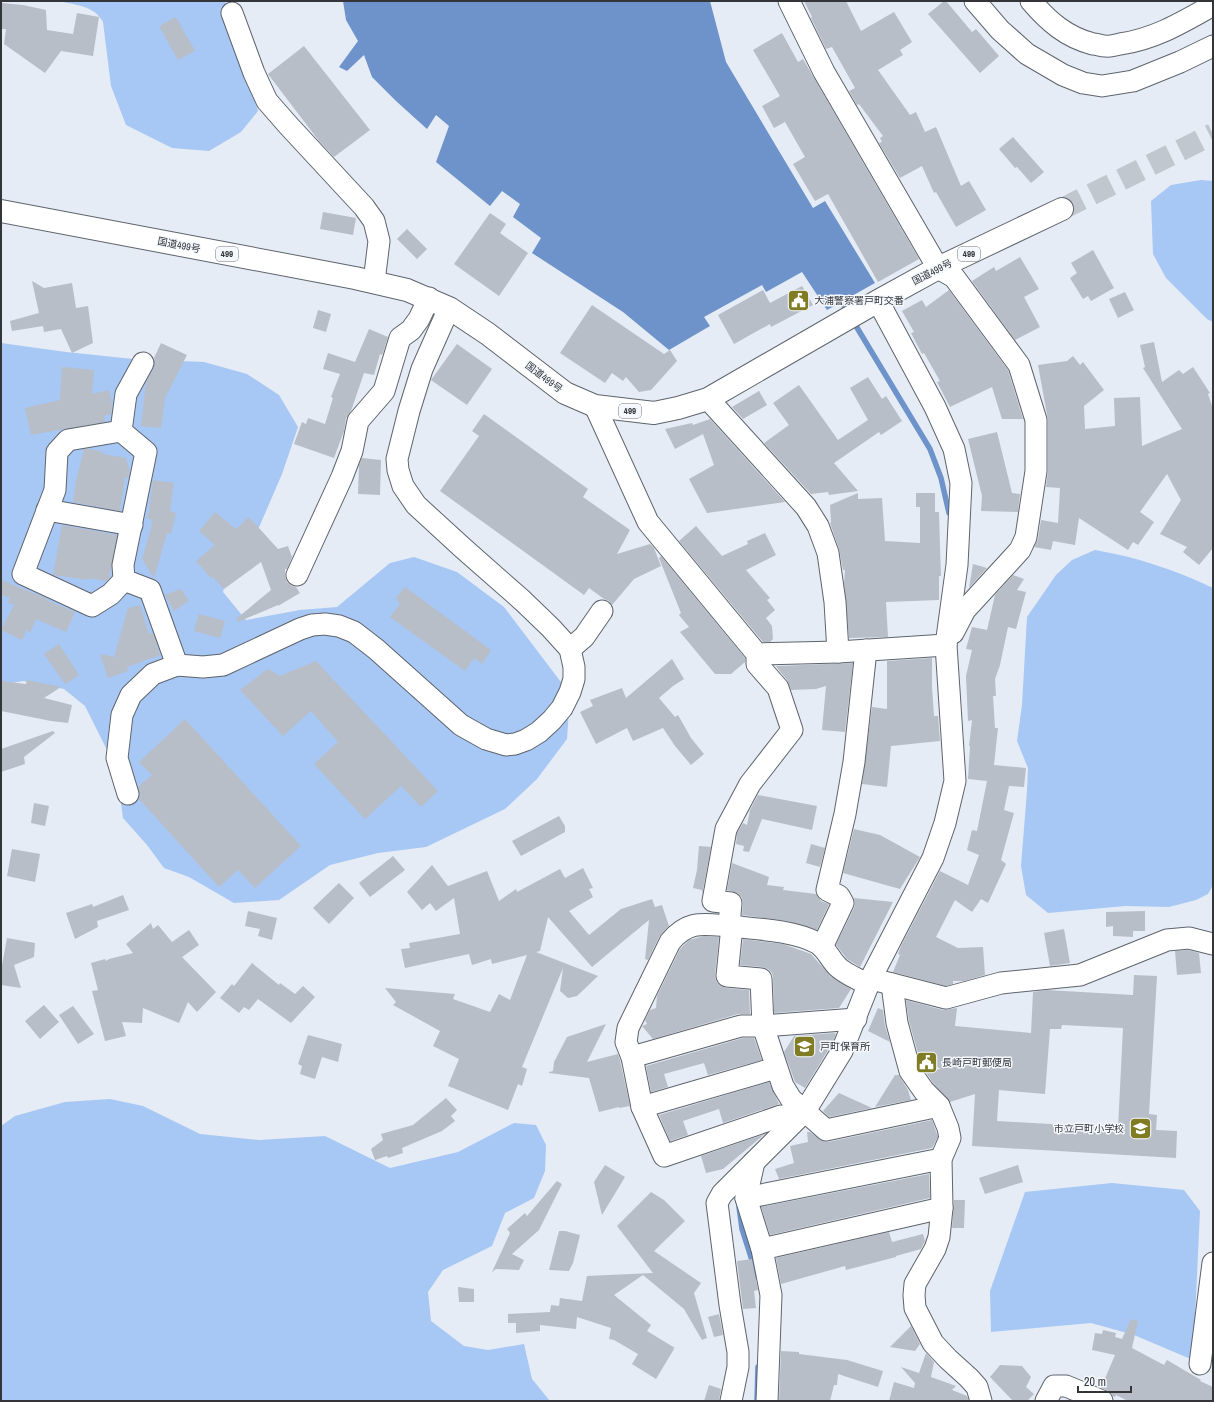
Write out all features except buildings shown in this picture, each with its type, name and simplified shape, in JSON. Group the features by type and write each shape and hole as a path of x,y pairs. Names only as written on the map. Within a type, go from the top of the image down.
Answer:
{"highway":[{"name":"国道499号","path":"1,211 374,282 407,290 450,308 488,334 565,393 595,406 654,413 708,399 938,268 1062,209"}],"street":[{"path":"789,1 824,72 938,268 954,277 1019,365 1036,420 1036,471 1026,536 1020,550 965,610 946,646"},
{"path":"975,1 1000,30 1027,54 1063,75 1083,83 1102,86 1134,82 1213,46"},
{"path":"1031,1 1041,13 1059,29 1079,40 1105,46 1150,38 1169,30 1213,5"},
{"path":"232,13 254,73 267,101 288,126 364,207 374,221 378,241 374,282"},
{"path":"297,575 342,478 352,450 358,422 384,391 400,338 411,330 419,319 429,298"},
{"path":"731,1401 738,1367 738,1352 730,1305 717,1203 722,1194 802,1114 842,1051 870,982 934,858 945,823 955,780 946,646 957,565 961,483 954,448 935,407 878,301"},
{"path":"128,794 117,758 122,715 131,695 153,674 177,665 223,665 300,629 312,625 325,624 339,626 354,632 376,649 461,725 486,739 506,744 515,744 526,740 539,732 562,708 570,692 574,679 574,667 570,649 551,628 416,504 403,486 398,470 397,459 409,411 422,370 450,308"},
{"path":"121,431 126,394 143,363"},
{"path":"708,399 806,507 818,526 828,557 836,602 838,652"},
{"path":"595,406 648,522 757,654 758,664 778,688 792,730 750,784 726,830 713,901 731,903 727,976 761,979 763,1026 783,1086 802,1114 826,1130 939,1106"},
{"path":"121,431 146,452 123,565 124,580 111,594 92,606 23,574 55,490 57,452 68,440 121,431"},
{"path":"47,510 132,525"},
{"path":"124,580 150,590 177,665"},
{"path":"570,649 584,637 602,611"},
{"path":"757,654 838,652 946,646"},
{"path":"822,947 843,903 839,896 827,890 845,814 854,762 866,650"},
{"path":"802,1114 781,1116 664,1156 642,1107 632,1057 626,1042 628,1028 670,942 677,934 686,928 696,924 730,926 782,933 803,938 822,947 838,968 870,982 892,984 946,998 1001,983 1080,975 1167,940 1189,938 1213,944"},
{"path":"892,984 897,1023 910,1071 924,1091 939,1106 948,1128 950,1138 941,1159 942,1208 939,1237 935,1249 915,1284 915,1308 933,1343 977,1387 981,1401"},
{"path":"632,1057 741,1026 763,1026 856,1019"},
{"path":"642,1107 776,1068"},
{"path":"746,1198 941,1159"},
{"path":"754,1162 746,1198 762,1249 771,1295 767,1401"},
{"path":"762,1249 942,1208"},
{"path":"1200,1364 1213,1263"},
{"path":"1046,1401 1054,1386 1066,1386 1102,1401"}],"shaded area":[{"path":"58,1 225,1 258,111 241,132 209,151 172,148 126,125 111,86 103,22 95,12 89,9"},
{"path":"343,1 710,1 726,62 813,208 825,201 875,283 827,310 802,272 766,292 762,285 704,317 710,326 669,350 623,312 532,253 541,238 513,217 520,204 502,191 490,206 436,162 449,126 436,115 427,129 372,77 364,55 347,71 339,67 358,41 346,20"},
{"path":"1201,180 1213,181 1213,322 1207,319 1166,278 1153,254 1151,201 1171,185"},
{"path":"1,343 133,359 204,362 247,374 279,395 298,427 282,474 254,539 228,574 223,592 246,620 300,610 337,607 390,563 414,557 457,572 504,607 570,694 567,739 537,779 505,809 426,847 378,853 330,865 279,900 234,903 189,877 164,868 147,845 123,818 116,768 85,706 64,689 23,681 1,685"},
{"path":"1095,550 1126,556 1156,565 1185,575 1213,588 1213,885 1208,894 1196,900 1169,907 1125,906 1048,913 1026,895 1021,866 1028,768 1017,741 1022,705 1027,617 1056,575 1072,560"},
{"path":"110,1099 143,1106 200,1134 259,1140 325,1136 390,1168 458,1152 514,1123 536,1125 546,1145 545,1171 534,1198 505,1213 492,1246 443,1270 428,1292 431,1321 464,1346 488,1350 524,1344 532,1379 550,1401 1,1401 1,1126 15,1116 65,1102"},
{"path":"1112,1183 1184,1190 1200,1211 1193,1360 1134,1335 1091,1323 991,1332 990,1291 1025,1192"}],"waterway":[{"path":"838,296 849,314"},
{"path":"853,321 930,449 941,478 949,513"},
{"path":"739,1207 742,1229 757,1276"},
{"path":"757,1401 758,1367"}],"tunnel":[{"path":"1062,209 1213,134"}],"place":[{"name":"大浦警察署戸町交番","path":"799,300"},
{"name":"戸町保育所","path":"805,1046"},
{"name":"長崎戸町郵便局","path":"926,1062"},
{"name":"市立戸町小学校","path":"1140,1128"}]}
